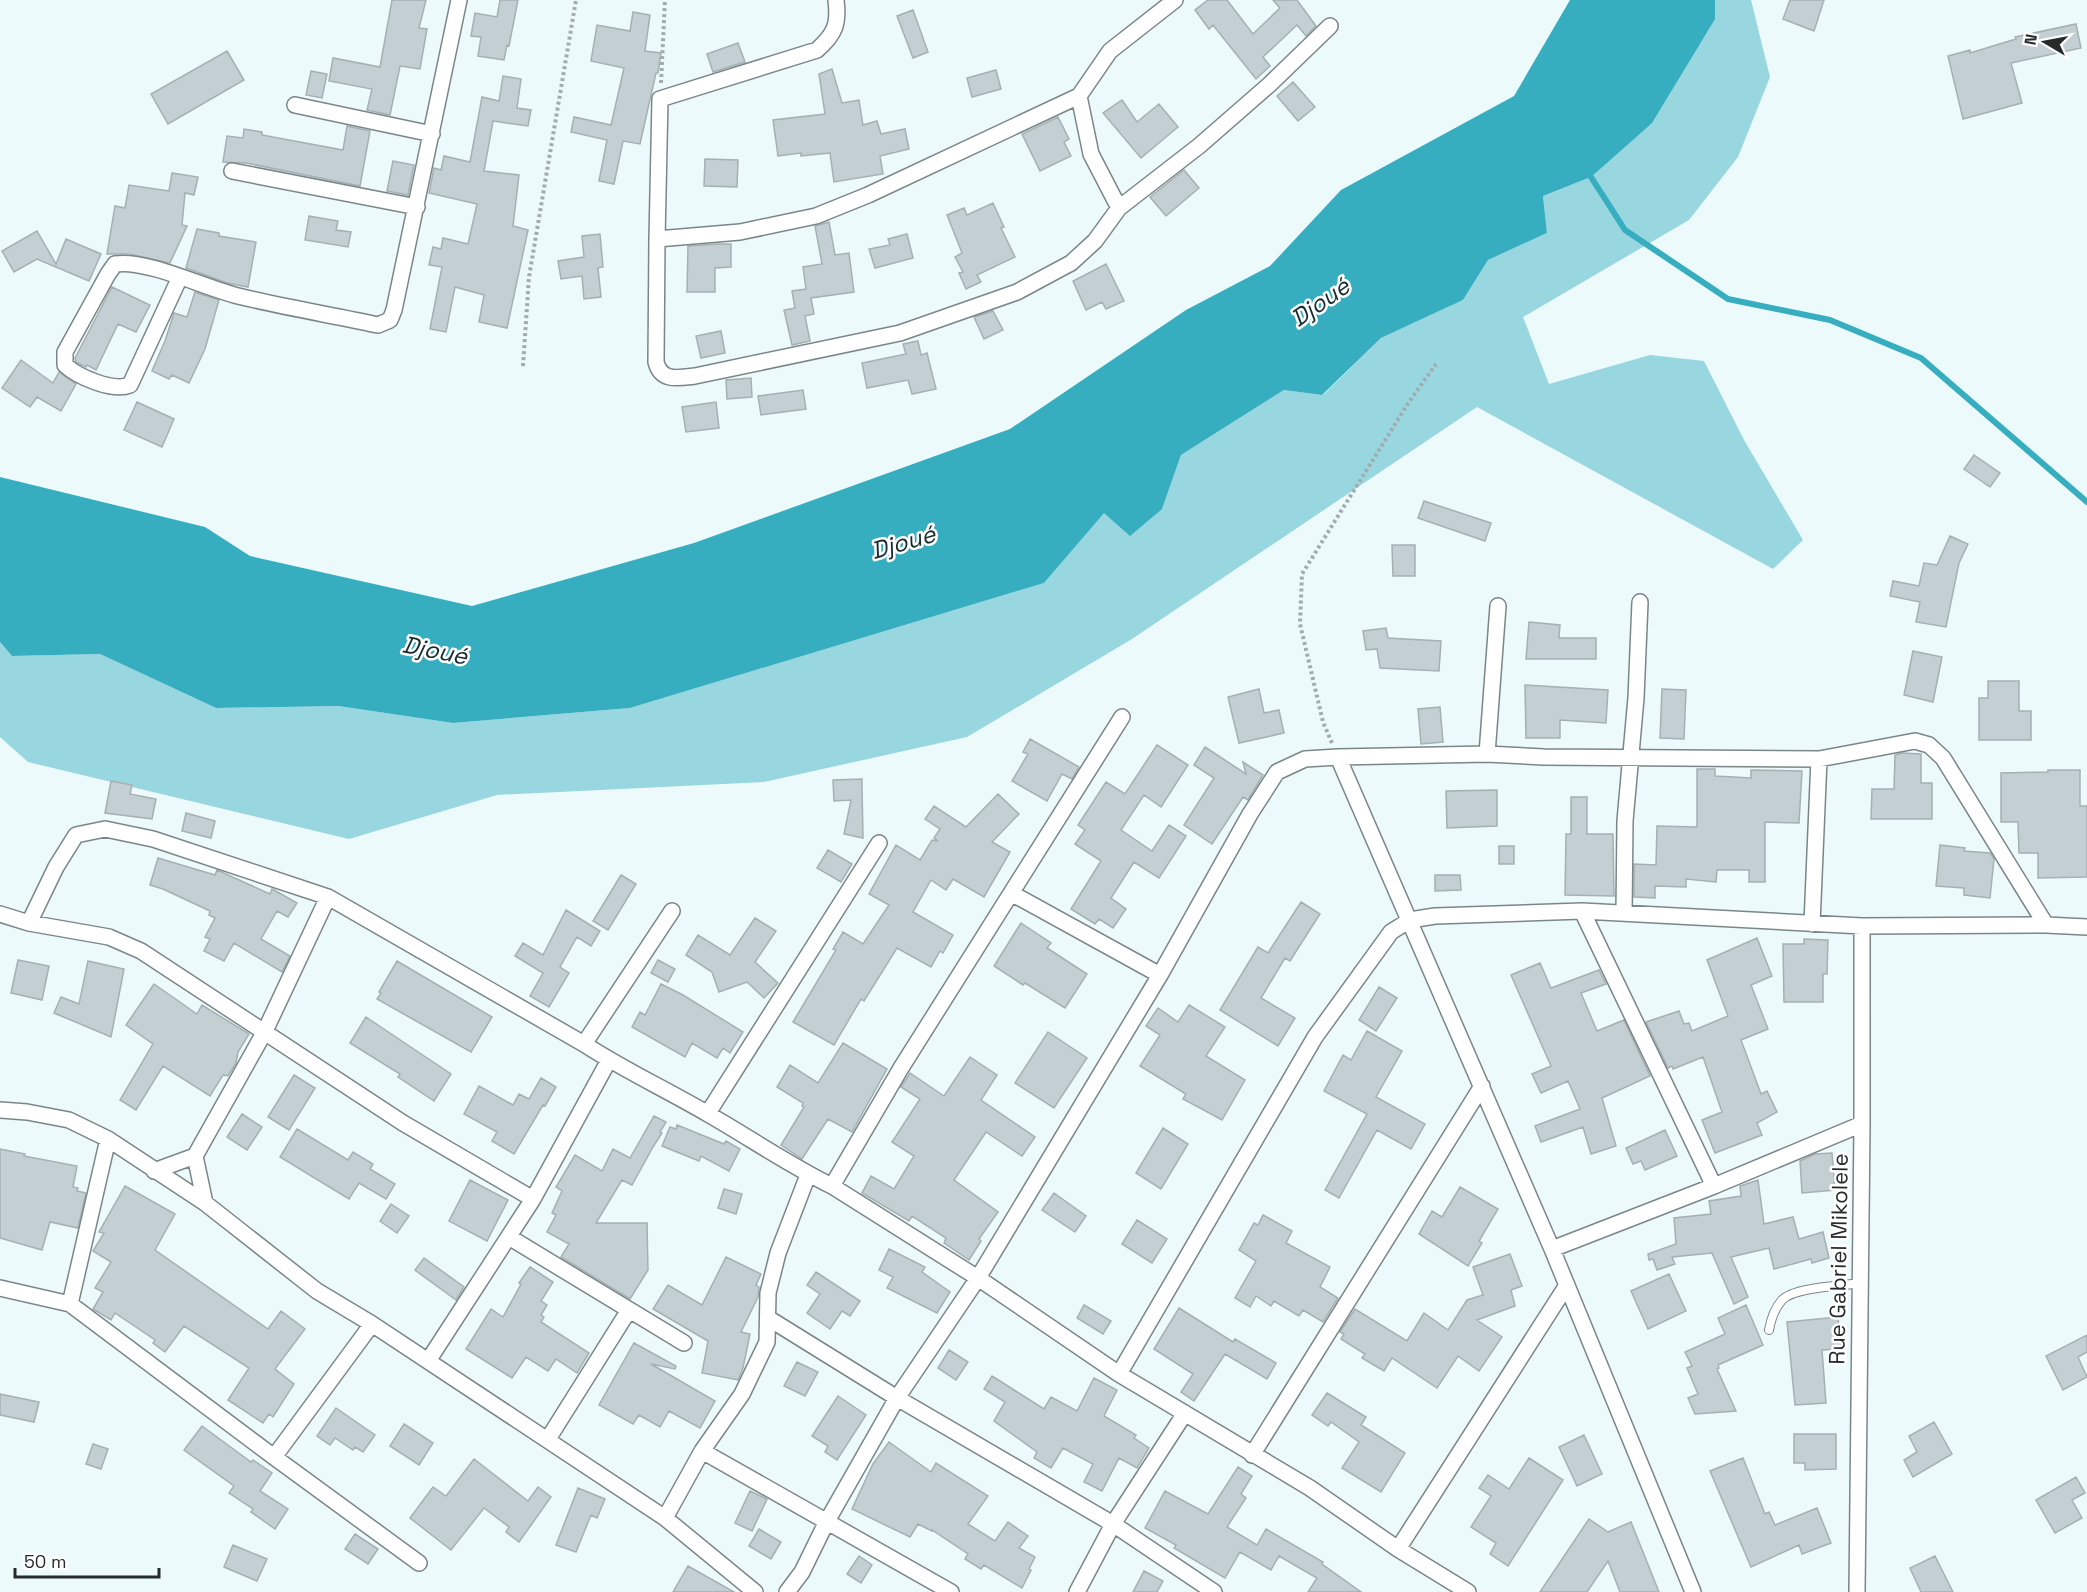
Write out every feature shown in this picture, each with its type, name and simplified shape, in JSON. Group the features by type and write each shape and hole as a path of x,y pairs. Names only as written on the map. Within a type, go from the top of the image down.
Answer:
{"street":[{"path":"180,277 130,385 123,388 108,386 73,373 65,365 65,352 115,264 124,262 180,277 237,296 378,325 390,320 417,207 459,0"},
{"path":"836,0 838,17 831,37 816,50 660,99 656,362 662,375 675,378 900,333 1017,292 1071,263 1095,241 1119,208 1199,146 1269,85 1330,26"},
{"path":"657,239 740,232 816,216 868,195 1079,96 1110,51 1175,0"},
{"path":"1079,96 1090,154 1119,208"},
{"path":"295,105 432,134"},
{"path":"232,171 417,207"},
{"path":"1624,913 1625,821 1640,602"},
{"path":"1487,754 1497,606"},
{"path":"832,1186 901,1068 1122,717"},
{"path":"787,1592 802,1572 826,1522 897,1398 978,1278 1160,975 1250,814 1277,772 1305,759 1338,757 1487,754 1544,757 1819,759 1915,741 1929,745 1943,758 2046,925"},
{"path":"1338,757 1552,1249 1693,1592"},
{"path":"1812,924 1819,759"},
{"path":"29,923 56,867 76,835 105,829 153,839 328,897 609,1060 708,1113 808,1175 832,1186 978,1278 1119,1374 1310,1488 1398,1550 1468,1592"},
{"path":"708,1113 879,843"},
{"path":"1011,893 1160,975"},
{"path":"154,1171 195,1156 265,1031 328,897"},
{"path":"584,1044 672,910"},
{"path":"1582,911 1714,1186"},
{"path":"1119,1374 1315,1037 1391,932 1410,920 1435,916 1582,911 1862,926 2046,925 2087,927"},
{"path":"0,914 29,923 109,937 141,951 403,1124 532,1199"},
{"name":"Rue Gabriel Mikolele","path":"1857,1592 1862,926"},
{"path":"428,1360 532,1199 609,1060"},
{"path":"1252,1455 1482,1086"},
{"path":"0,1110 27,1112 69,1120 108,1139 205,1203 317,1291 428,1360 665,1518 755,1592"},
{"path":"1552,1249 1714,1186 1862,1124"},
{"path":"70,1304 108,1139"},
{"path":"195,1156 205,1203"},
{"path":"665,1518 702,1451 742,1394 759,1362 767,1342 768,1293 778,1253 808,1175"},
{"path":"509,1237 684,1343"},
{"path":"1398,1550 1567,1285"},
{"path":"0,1288 70,1304 419,1563"},
{"path":"548,1439 629,1310"},
{"path":"768,1318 897,1398 1113,1524 1214,1592"},
{"path":"274,1457 372,1324"},
{"path":"1077,1592 1113,1524 1185,1413"},
{"path":"702,1451 951,1592"}],"lane":[{"path":"1769,1330 1773,1313 1784,1298 1802,1291 1861,1283"}],"path":[{"path":"523,366 529,277 576,0"},
{"path":"660,99 665,0"},
{"path":"1338,757 1323,722 1299,624 1302,574 1395,424 1436,364"}],"shaded area":[{"path":"1715,0 1751,0 1770,77 1738,157 1689,220 1523,317 1549,384 1650,355 1704,361 1744,440 1803,540 1773,569 1477,407 1132,639 967,737 764,782 497,795 349,839 28,762 0,737 0,642 12,656 100,654 216,708 338,706 453,723 630,708 1044,583 1104,512 1162,509 1181,455 1284,390 1323,395 1381,338 1463,300 1488,260 1547,233 1543,196 1591,177 1715,19"}],"water":[{"name":"Djoué","path":"1570,0 1715,0 1715,19 1652,123 1591,177 1543,196 1547,233 1488,260 1463,300 1381,338 1322,395 1284,390 1181,455 1162,509 1130,536 1104,513 1044,583 630,708 453,723 338,706 216,708 100,654 12,656 0,642 0,477 205,527 250,556 472,606 694,543 1010,429 1186,310 1270,266 1341,190 1514,96"}],"building":[{"path":"392,0 426,0 419,28 427,29 420,69 400,66 390,115 367,110 372,89 329,81 333,58 380,67"},
{"path":"500,0 518,0 504,60 478,56 481,37 471,36 475,13 497,17"},
{"path":"1208,0 1227,0 1253,34 1280,8 1273,0 1297,0 1316,26 1306,36 1297,25 1263,57 1270,66 1256,79 1213,25 1209,29 1195,10"},
{"path":"1790,0 1824,0 1814,31 1783,19"},
{"path":"913,10 928,52 913,58 897,16"},
{"path":"633,12 650,15 645,51 661,53 640,144 623,141 614,184 599,181 607,140 571,132 574,117 611,125 624,68 591,61 597,25 630,31"},
{"path":"2076,24 2081,48 2011,63 2022,103 1963,119 1948,56 1970,50 1970,53 2016,39 2015,37"},
{"path":"738,43 745,62 713,72 707,54"},
{"path":"227,51 244,80 168,124 151,94"},
{"path":"832,69 842,103 859,100 863,125 877,121 881,134 905,129 909,149 880,156 883,174 834,182 830,153 778,156 773,120 825,114 819,74"},
{"path":"996,70 1001,89 972,97 967,78"},
{"path":"311,71 327,74 322,98 306,95"},
{"path":"503,76 521,79 517,108 531,110 528,126 493,121 484,171 519,175 513,226 528,230 507,328 479,322 484,295 455,287 446,332 430,329 442,267 429,265 433,247 441,249 443,238 468,244 477,204 429,193 434,168 441,170 444,156 470,162 482,97 499,101"},
{"path":"1293,82 1315,107 1298,121 1277,96"},
{"path":"1122,100 1137,122 1159,104 1178,127 1141,158 1103,113"},
{"path":"1058,117 1069,139 1064,142 1071,156 1040,171 1022,134"},
{"path":"347,126 370,131 360,186 246,163 223,162 227,136 243,138 244,129 262,132 262,135 343,150"},
{"path":"705,159 738,160 737,187 704,186"},
{"path":"393,161 414,165 408,195 387,191"},
{"path":"1184,170 1199,188 1166,216 1150,197"},
{"path":"172,173 198,177 194,195 185,193 182,225 187,226 170,263 129,254 107,254 115,206 125,208 129,185 169,191"},
{"path":"993,203 1004,227 1001,228 1015,257 977,275 981,282 966,289 959,273 963,272 955,257 962,253 947,215 964,208 967,215"},
{"path":"309,216 338,221 336,230 351,232 348,247 305,240"},
{"path":"829,222 835,255 849,253 854,292 811,298 814,314 805,316 810,341 792,345 784,310 795,308 792,291 806,289 803,267 822,264 815,226"},
{"path":"197,229 219,233 219,236 256,242 248,287 227,283 186,268"},
{"path":"37,231 56,264 66,239 101,254 89,281 37,259 14,272 2,251"},
{"path":"600,234 603,267 598,268 601,297 584,299 582,276 561,279 558,261 584,257 582,236"},
{"path":"907,234 913,258 875,268 869,249 890,245 888,239"},
{"path":"731,244 731,267 715,268 715,292 687,292 688,246"},
{"path":"1106,264 1124,301 1106,309 1102,302 1086,310 1073,281"},
{"path":"112,287 150,305 136,332 118,324 96,370 76,362 75,358"},
{"path":"195,292 219,300 205,349 189,383 172,375 169,379 152,371 174,313 187,317"},
{"path":"993,311 1003,330 984,339 974,317"},
{"path":"721,331 725,353 701,358 696,336"},
{"path":"918,341 921,355 927,353 936,389 912,394 908,380 867,388 862,363 906,354 903,344"},
{"path":"21,360 53,383 59,372 76,384 61,411 37,397 30,407 2,388"},
{"path":"751,378 752,397 727,399 726,380"},
{"path":"803,390 806,409 761,415 758,396"},
{"path":"137,402 174,419 162,447 124,430"},
{"path":"716,402 719,428 686,432 682,407"},
{"path":"1974,455 2000,473 1990,487 1964,469"},
{"path":"1424,501 1491,523 1485,541 1418,518"},
{"path":"1950,536 1968,544 1959,563 1946,627 1916,622 1920,602 1890,596 1893,581 1919,586 1924,563 1937,565"},
{"path":"1392,545 1415,545 1415,576 1393,576"},
{"path":"1529,622 1560,625 1559,638 1596,638 1596,659 1526,659"},
{"path":"1386,628 1388,638 1441,641 1439,671 1380,668 1377,649 1366,650 1363,631"},
{"path":"1913,651 1942,657 1933,702 1904,695"},
{"path":"1988,681 2019,681 2019,711 2031,711 2031,740 1979,740 1979,698 1988,698"},
{"path":"1525,685 1608,690 1606,723 1560,720 1560,738 1526,738"},
{"path":"1259,689 1264,713 1279,710 1284,733 1239,743 1228,697"},
{"path":"1662,689 1686,690 1684,739 1660,738"},
{"path":"1440,707 1443,742 1421,744 1418,709"},
{"path":"1030,739 1079,767 1072,779 1062,774 1047,801 1012,781 1028,754 1023,752"},
{"path":"1157,745 1188,765 1161,807 1144,795 1121,830 1152,851 1169,825 1186,836 1159,878 1134,862 1111,898 1126,909 1113,928 1099,919 1095,924 1071,909 1101,861 1075,844 1085,830 1078,825 1106,782 1125,794"},
{"path":"1205,747 1246,774 1243,762 1263,775 1248,800 1243,797 1212,844 1184,825 1214,778 1194,765"},
{"path":"1921,754 1921,783 1932,783 1932,819 1871,819 1872,789 1894,789 1895,755"},
{"path":"1697,769 1715,769 1715,776 1751,778 1751,770 1802,771 1799,823 1765,822 1765,882 1749,882 1749,870 1717,870 1716,882 1686,879 1686,887 1655,886 1655,898 1634,897 1634,864 1656,865 1657,826 1697,827"},
{"path":"2048,770 2080,770 2080,806 2087,806 2087,877 2038,878 2038,853 2019,853 2018,822 2001,822 2001,773 2048,772"},
{"path":"862,779 863,838 844,834 851,800 834,801 833,780"},
{"path":"111,781 132,785 130,794 156,799 152,819 105,813"},
{"path":"1497,790 1497,826 1447,828 1446,791"},
{"path":"998,794 1019,814 992,842 1010,852 984,897 953,879 946,890 931,880 913,912 953,935 943,953 940,951 931,967 897,948 864,1001 861,999 834,1045 793,1022 836,950 833,949 843,932 863,944 889,905 869,894 896,845 920,860 932,840 938,841 934,838 940,829 925,819 934,806 966,827"},
{"path":"1571,797 1587,797 1587,834 1613,834 1614,896 1565,895 1566,834 1571,834"},
{"path":"186,813 215,821 211,838 182,831"},
{"path":"1940,845 1965,848 1964,851 1990,853 1994,859 1990,898 1964,895 1964,888 1936,886"},
{"path":"1499,846 1514,846 1514,864 1499,864"},
{"path":"828,850 852,864 841,882 817,868"},
{"path":"158,858 215,875 217,870 270,894 272,889 297,903 288,917 277,911 261,939 290,956 282,972 234,943 224,961 204,951 210,939 205,937 215,918 209,915 210,911 150,885"},
{"path":"621,875 636,884 608,930 593,921"},
{"path":"1435,875 1460,875 1461,890 1435,891"},
{"path":"1301,902 1320,914 1290,961 1285,958 1261,998 1295,1018 1278,1046 1220,1010 1258,947 1268,953"},
{"path":"566,910 600,931 591,946 577,937 560,967 569,973 549,1007 530,996 543,973 515,956 523,943 543,955"},
{"path":"755,918 776,931 755,962 778,983 764,998 747,982 719,992 712,972 686,955 698,935 730,955"},
{"path":"1021,923 1051,943 1047,948 1087,974 1065,1008 994,966"},
{"path":"1757,938 1772,976 1751,985 1768,1029 1741,1040 1761,1094 1767,1091 1777,1112 1757,1123 1762,1135 1715,1153 1702,1120 1722,1112 1703,1057 1673,1069 1672,1066 1668,1068 1646,1022 1679,1011 1684,1024 1689,1023 1692,1031 1728,1016 1707,960"},
{"path":"1804,939 1828,940 1827,974 1823,974 1823,1002 1784,1002 1783,944 1804,944"},
{"path":"18,960 49,966 42,1000 11,993"},
{"path":"658,960 675,969 668,982 651,973"},
{"path":"88,961 124,969 111,1037 54,1013 61,997 79,1004"},
{"path":"397,961 492,1017 471,1052 377,999"},
{"path":"1540,963 1551,988 1599,970 1606,984 1581,993 1597,1031 1624,1020 1650,1076 1602,1098 1616,1146 1591,1154 1583,1127 1541,1142 1535,1126 1580,1109 1568,1081 1541,1093 1532,1074 1551,1066 1511,975"},
{"path":"154,984 197,1014 202,1005 249,1034 228,1076 223,1075 210,1096 163,1066 136,1110 120,1100 153,1044 126,1025"},
{"path":"661,984 743,1032 730,1053 723,1048 717,1058 692,1043 685,1057 632,1027 640,1012 645,1015"},
{"path":"1379,987 1397,998 1376,1031 1359,1020"},
{"path":"1189,1005 1225,1027 1206,1056 1245,1080 1222,1120 1183,1099 1186,1094 1140,1066 1160,1035 1146,1026 1158,1008 1178,1022"},
{"path":"366,1017 451,1074 434,1101 398,1077 400,1074 350,1043"},
{"path":"1367,1031 1402,1051 1376,1097 1425,1124 1411,1149 1377,1130 1339,1198 1325,1190 1367,1114 1324,1091 1343,1055 1351,1060"},
{"path":"1048,1032 1087,1058 1054,1108 1015,1083"},
{"path":"843,1043 887,1069 852,1132 828,1119 802,1159 781,1145 804,1107 803,1103 777,1087 790,1065 818,1083"},
{"path":"970,1057 997,1075 981,1100 1035,1137 1022,1156 986,1132 954,1180 998,1212 979,1239 981,1241 969,1260 944,1243 946,1238 912,1216 909,1221 862,1193 871,1176 894,1189 914,1156 892,1142 920,1099 901,1087 910,1073 944,1096"},
{"path":"294,1075 315,1088 289,1130 268,1117"},
{"path":"541,1078 556,1087 514,1154 492,1141 497,1132 464,1114 479,1086 513,1105 519,1094 529,1099"},
{"path":"242,1114 262,1127 247,1150 227,1137"},
{"path":"654,1116 666,1122 660,1132 662,1133 632,1185 622,1180 596,1223 647,1223 648,1270 630,1299 561,1257 569,1244 547,1232 556,1215 552,1213 562,1191 556,1187 575,1155 602,1171 613,1149 630,1158"},
{"path":"677,1125 724,1144 726,1141 740,1149 729,1171 701,1156 699,1161 662,1146 670,1127 676,1129"},
{"path":"1163,1128 1188,1144 1161,1189 1136,1173"},
{"path":"297,1129 348,1160 353,1152 373,1164 370,1169 395,1184 386,1199 359,1183 349,1199 280,1157"},
{"path":"1665,1130 1677,1156 1645,1170 1641,1161 1633,1164 1626,1148"},
{"path":"0,1149 77,1166 73,1187 78,1188 77,1191 86,1193 78,1228 50,1222 42,1250 0,1238"},
{"path":"1832,1153 1835,1190 1802,1193 1800,1161 1815,1154"},
{"path":"470,1180 508,1200 487,1241 449,1221"},
{"path":"1758,1180 1764,1224 1793,1217 1799,1239 1823,1232 1829,1258 1812,1263 1811,1259 1774,1269 1769,1248 1731,1257 1748,1297 1734,1304 1712,1253 1672,1257 1675,1264 1657,1270 1653,1259 1649,1260 1648,1254 1676,1244 1674,1218 1711,1214 1709,1201 1741,1196 1740,1186"},
{"path":"125,1186 175,1214 155,1250 268,1329 281,1311 305,1329 275,1369 294,1384 273,1417 269,1414 263,1423 228,1400 249,1368 184,1326 165,1352 153,1343 155,1340 115,1313 111,1320 93,1309 103,1292 95,1288 111,1262 93,1251 104,1233 99,1232"},
{"path":"1460,1187 1498,1209 1479,1241 1482,1243 1468,1266 1419,1234 1432,1211 1442,1217"},
{"path":"724,1189 742,1194 736,1214 718,1208"},
{"path":"1054,1193 1086,1216 1075,1232 1042,1210"},
{"path":"391,1204 409,1216 397,1233 380,1221"},
{"path":"1263,1215 1292,1231 1286,1243 1330,1267 1320,1287 1338,1298 1323,1322 1303,1310 1299,1316 1274,1301 1271,1306 1256,1296 1250,1307 1235,1298 1256,1261 1239,1250 1254,1223 1258,1225"},
{"path":"1137,1220 1167,1239 1152,1263 1122,1244"},
{"path":"889,1249 925,1267 922,1272 950,1292 937,1313 887,1288 893,1277 879,1270"},
{"path":"1510,1254 1522,1286 1511,1290 1515,1306 1477,1320 1502,1337 1479,1371 1458,1356 1437,1388 1392,1358 1384,1371 1362,1358 1365,1354 1341,1339 1344,1334 1340,1332 1355,1309 1407,1341 1424,1313 1448,1330 1467,1300 1483,1295 1473,1267"},
{"path":"726,1257 761,1274 756,1285 759,1287 758,1297 741,1332 750,1334 743,1368 738,1380 702,1373 708,1341 653,1309 668,1285 702,1305"},
{"path":"424,1258 464,1287 456,1300 415,1270"},
{"path":"530,1267 553,1282 541,1301 547,1305 541,1315 544,1317 541,1322 589,1353 577,1373 556,1359 548,1371 526,1357 512,1378 466,1349 491,1309 503,1317 521,1284 519,1283"},
{"path":"816,1272 860,1301 850,1316 842,1311 830,1329 807,1313 820,1294 807,1285"},
{"path":"1669,1274 1686,1311 1648,1329 1631,1291"},
{"path":"1084,1305 1111,1321 1103,1334 1077,1318"},
{"path":"1746,1305 1763,1345 1718,1365 1717,1369 1736,1411 1695,1414 1688,1398 1698,1394 1687,1368 1692,1366 1685,1352 1725,1334 1718,1318"},
{"path":"1179,1308 1233,1342 1235,1339 1276,1363 1267,1379 1225,1354 1194,1401 1181,1392 1193,1374 1154,1349"},
{"path":"1838,1317 1841,1349 1822,1350 1826,1403 1795,1405 1787,1322"},
{"path":"2087,1335 2087,1352 2078,1357 2087,1377 2063,1390 2046,1356"},
{"path":"634,1343 676,1366 675,1369 651,1364 715,1401 700,1428 669,1411 660,1427 639,1415 633,1424 599,1405"},
{"path":"949,1350 968,1362 956,1380 938,1368"},
{"path":"797,1362 818,1372 805,1396 784,1386"},
{"path":"992,1376 1044,1409 1051,1397 1077,1411 1094,1378 1117,1390 1104,1416 1136,1435 1134,1438 1149,1448 1137,1468 1119,1458 1102,1491 1084,1482 1093,1464 1063,1448 1051,1468 1034,1458 1037,1452 994,1421 1005,1402 984,1389"},
{"path":"1327,1393 1366,1417 1361,1425 1405,1453 1381,1492 1342,1468 1359,1442 1331,1422 1328,1426 1312,1415"},
{"path":"0,1394 39,1402 34,1422 0,1415"},
{"path":"838,1396 866,1415 837,1460 825,1452 828,1446 812,1436"},
{"path":"336,1408 375,1435 363,1452 355,1447 353,1450 335,1438 330,1445 317,1436"},
{"path":"1934,1422 1952,1454 1913,1477 1904,1460 1917,1452 1909,1436"},
{"path":"404,1424 433,1443 419,1465 390,1446"},
{"path":"202,1426 251,1462 253,1460 272,1473 260,1491 288,1509 275,1529 251,1512 253,1509 229,1493 234,1486 184,1450"},
{"path":"1794,1434 1836,1434 1836,1469 1805,1470 1805,1463 1794,1463"},
{"path":"1584,1435 1602,1474 1577,1486 1559,1447"},
{"path":"889,1442 931,1472 936,1463 988,1496 968,1524 995,1541 1008,1522 1028,1536 1019,1548 1035,1557 1022,1588 984,1565 981,1569 965,1559 968,1554 932,1530 918,1524 910,1537 852,1509 873,1464"},
{"path":"93,1444 108,1449 101,1469 86,1464"},
{"path":"1529,1458 1563,1480 1508,1566 1490,1554 1496,1543 1471,1527 1491,1496 1479,1488 1488,1475 1509,1489"},
{"path":"1743,1458 1765,1514 1769,1512 1775,1525 1817,1508 1831,1543 1802,1554 1799,1545 1751,1567 1710,1471"},
{"path":"474,1459 528,1501 538,1487 551,1497 519,1542 506,1532 509,1527 484,1508 451,1550 410,1518 433,1487 446,1496"},
{"path":"1238,1467 1252,1476 1241,1494 1246,1498 1227,1527 1257,1545 1266,1529 1323,1562 1322,1564 1361,1592 1308,1592 1317,1578 1279,1556 1271,1570 1240,1552 1225,1578 1174,1548 1176,1545 1145,1528 1165,1491 1208,1514"},
{"path":"2076,1477 2085,1493 2072,1500 2082,1518 2055,1533 2036,1500"},
{"path":"578,1488 605,1499 597,1518 591,1515 576,1552 556,1545"},
{"path":"750,1491 767,1499 752,1531 735,1523"},
{"path":"1589,1519 1608,1532 1631,1522 1659,1592 1620,1592 1608,1561 1587,1592 1540,1592"},
{"path":"759,1529 781,1542 771,1559 749,1546"},
{"path":"355,1534 378,1549 368,1564 345,1549"},
{"path":"233,1545 267,1559 257,1581 224,1567"},
{"path":"859,1556 872,1565 861,1583 847,1574"},
{"path":"1935,1556 1953,1592 1921,1592 1910,1568"},
{"path":"688,1566 734,1592 673,1592"},
{"path":"1144,1571 1163,1581 1157,1592 1133,1592"}],"waterway":[{"path":"1591,177 1625,230 1728,299 1830,320 1921,358 2087,502"}]}
